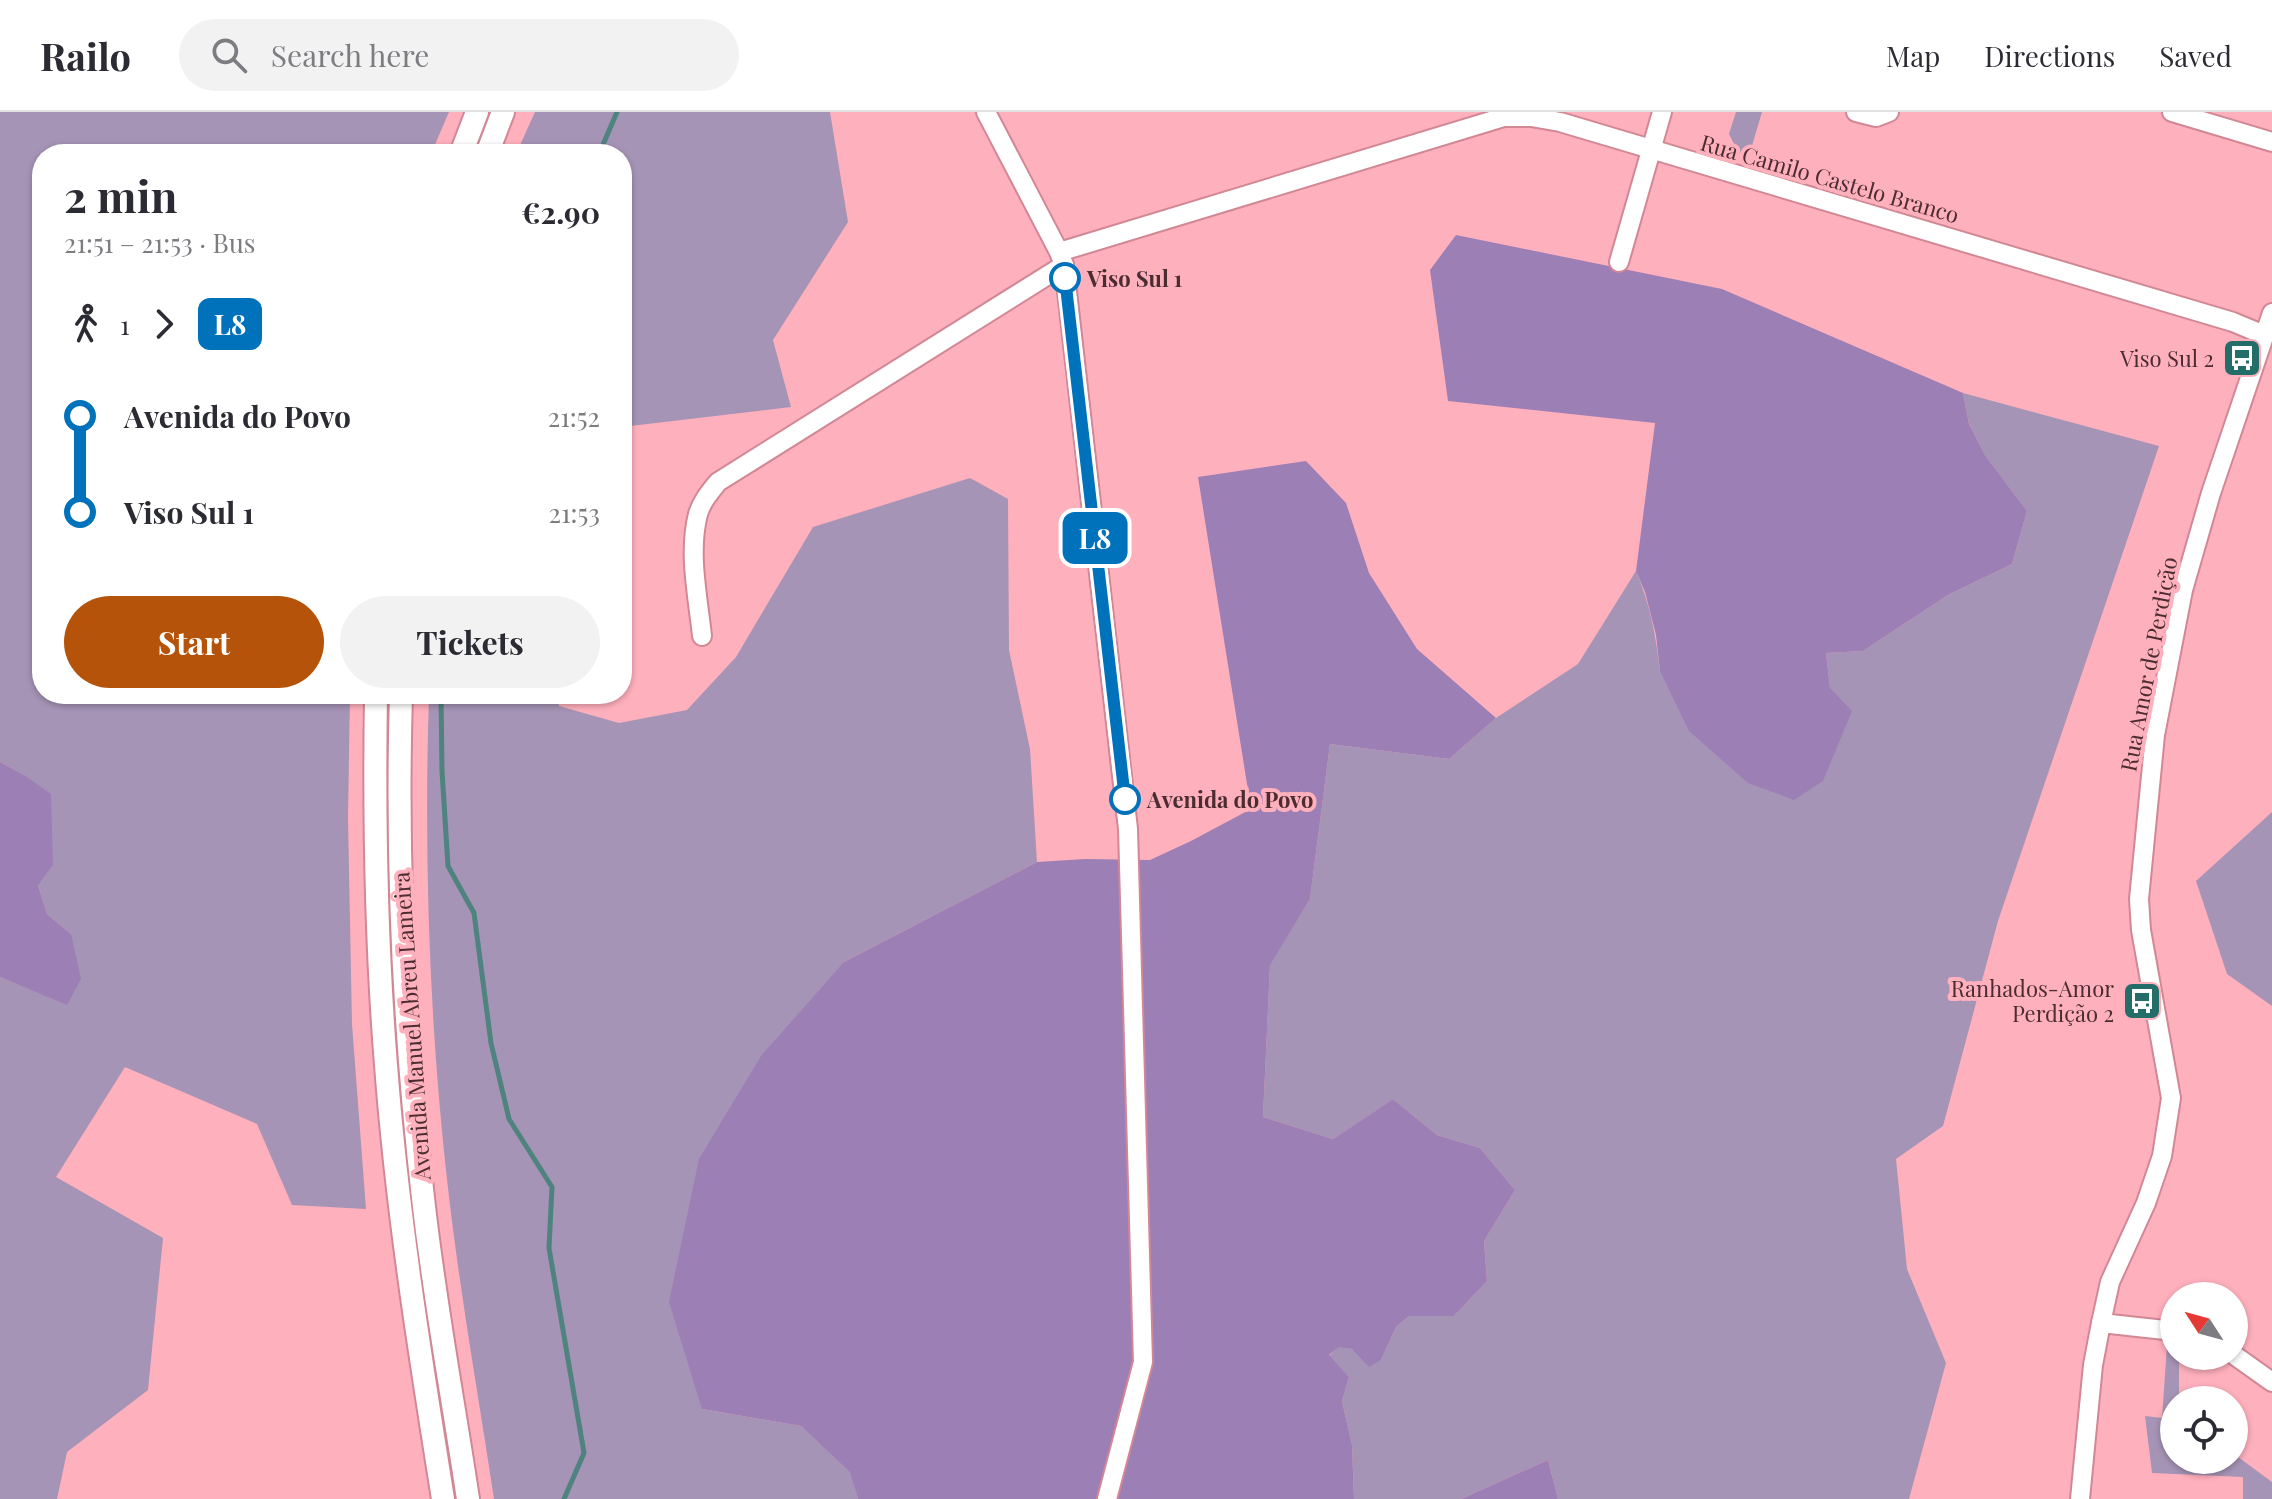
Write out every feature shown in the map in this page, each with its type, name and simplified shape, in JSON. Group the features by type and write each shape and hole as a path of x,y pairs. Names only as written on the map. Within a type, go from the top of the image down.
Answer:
{"main road":[{"path":"465,144 477,112"},
{"path":"491,144 503,112"},
{"name":"Avenida Manuel Abreu Lameira","path":"376,704 376,883 386,1065 407,1267 443,1499"},
{"name":"Avenida Manuel Abreu Lameira","path":"401,704 399,825 409,1064 423,1201 468,1499"}],"street":[{"path":"986,112 1062,258 1128,829 1143,1362 1107,1499"},
{"path":"1619,262 1662,112"},
{"path":"1856,112 1876,117 1889,112"},
{"path":"2172,112 2272,142"},
{"name":"Rua Camilo Castelo Branco","path":"702,636 695,536 706,495 718,482 1062,258 1504,117 1531,117 1560,122 2233,322 2264,335"},
{"name":"Rua Amor de Perdição","path":"2080,1499 2093,1365 2110,1282 2146,1203 2162,1156 2171,1098 2141,930 2139,899 2155,735 2183,590 2211,493 2272,313"},
{"path":"2101,1323 2160,1329"},
{"path":"2248,1365 2272,1382"}],"shaded area":[{"path":"0,112 449,112 435,144 32,144 32,704 350,704 348,818 352,1024 366,1209 292,1205 257,1124 125,1067 56,1177 163,1238 148,1390 67,1452 57,1499 0,1499 0,977 67,1004 71,934 47,914 38,885 24,775 0,762"},
{"path":"535,112 830,112 848,222 773,340 791,407 632,426 632,144 521,144"},
{"path":"1736,112 1762,112 1749,156 1738,152 1729,134"},
{"path":"1456,235 1722,289 1963,393 1969,424 1985,455 2027,511 2012,564 1948,595 1863,651 1826,653 1830,688 1852,711 1823,781 1794,800 1748,783 1689,731 1660,671 1656,635 1636,571 1655,423 1448,401 1430,270"},
{"path":"1963,393 2159,446 1998,921 1943,1126 1896,1159 1907,1269 1946,1363 1909,1499 1558,1499 1548,1460 1461,1499 1354,1499 1352,1445 1342,1401 1349,1377 1329,1356 1339,1346 1381,1360 1396,1327 1409,1316 1454,1316 1487,1281 1484,1241 1515,1190 1480,1148 1437,1135 1393,1099 1333,1139 1263,1117 1270,964 1310,899 1330,744 1449,759 1496,718 1578,664 1636,571 1652,620 1660,671 1830,688 1826,653 1863,651 1948,595 2012,564 2027,511 1985,455 1969,424"},
{"path":"1306,461 1346,503 1369,573 1417,649 1496,718 1449,759 1330,744 1310,899 1270,965 1263,1117 1333,1139 1393,1099 1437,1135 1480,1148 1515,1190 1484,1241 1487,1281 1454,1316 1409,1316 1396,1327 1381,1360 1369,1367 1352,1349 1339,1347 1329,1355 1349,1377 1342,1401 1352,1445 1354,1499 858,1499 850,1472 801,1426 702,1409 669,1302 699,1159 761,1056 844,962 1037,862 1150,860 1251,809 1198,477"},
{"path":"970,478 1008,499 1009,650 1030,749 1037,862 844,962 702,1409 801,1426 851,1472 858,1499 494,1499 457,1259 435,1048 428,906 429,704 559,704 619,723 687,710 736,657 813,527"},
{"path":"0,762 51,794 53,865 38,885 47,914 71,934 81,979 67,1005 0,977"},
{"path":"2272,812 2272,1006 2227,974 2196,881"},
{"path":"2165,1370 2179,1370 2179,1386 2164,1386"},
{"path":"2145,1416 2160,1418 2160,1473 2152,1473"},
{"path":"1548,1460 1558,1499 1461,1499"},
{"path":"2248,1464 2272,1482 2272,1499 2243,1499 2243,1477 2175,1474 2248,1474"}],"waterway":[{"path":"603,144 617,112"},
{"path":"441,704 448,866 474,913 491,1043 509,1119 552,1187 549,1248 584,1453 564,1499"}],"bus line":[{"name":"L8","path":"1065,278 1125,799"}],"place":[{"name":"Viso Sul 1","path":"1065,278"},
{"name":"Viso Sul 2","path":"2242,358"},
{"name":"Avenida do Povo","path":"1125,799"},
{"name":"Ranhados-Amor Perdição 2","path":"2142,1001"}]}
